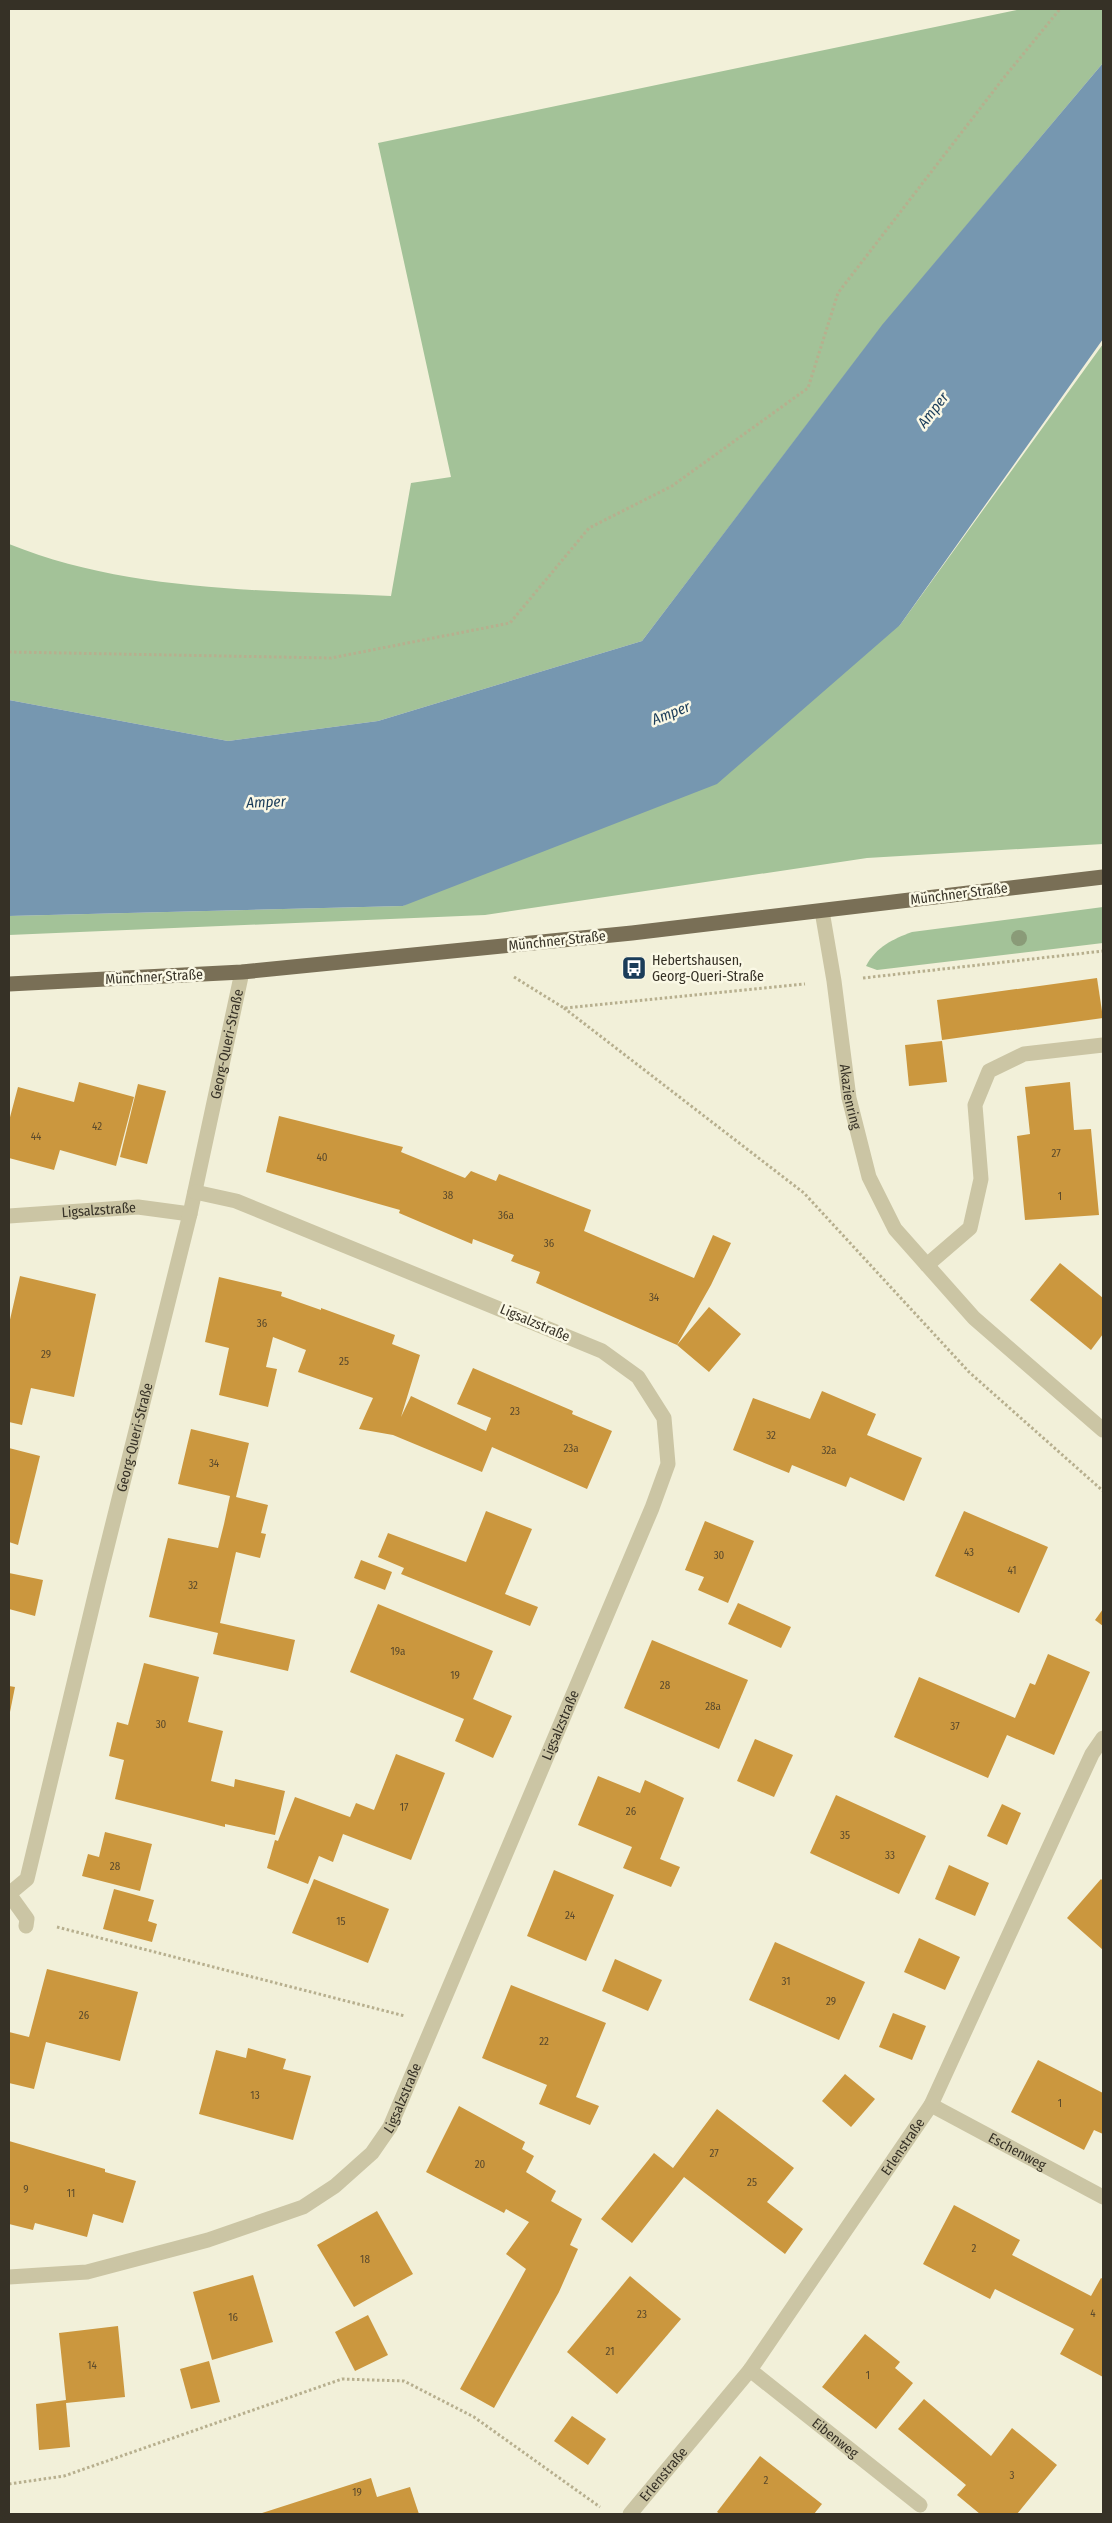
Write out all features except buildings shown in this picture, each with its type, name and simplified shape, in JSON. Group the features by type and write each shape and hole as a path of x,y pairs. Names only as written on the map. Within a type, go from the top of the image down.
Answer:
{"main road":[{"name":"Münchner Straße","path":"9,984 242,972 632,934 1103,877"}],"street":[{"name":"Akazienring","path":"822,911 834,982 849,1098 869,1177 894,1229 974,1318 1103,1430"},
{"name":"Georg-Queri-Straße","path":"9,1894 27,1880 98,1583 190,1214 242,972"},
{"path":"927,1265 970,1228 981,1179 975,1105 989,1070 1024,1054 1103,1045"},
{"name":"Ligsalzstraße","path":"9,2277 87,2272 208,2240 303,2207 335,2186 365,2159 390,2127 652,1508 668,1464 664,1418 638,1377 602,1352 236,1200 195,1192"},
{"name":"Ligsalzstraße","path":"9,1216 138,1207 190,1214"},
{"name":"Erlenstraße","path":"630,2514 750,2370 931,2105 1098,1759 1103,1738"},
{"path":"9,1894 27,1923"},
{"name":"Eschenweg","path":"931,2105 1103,2197"},
{"name":"Eibenweg","path":"750,2370 920,2504"}],"path":[{"path":"9,652 331,658 510,623 589,528 672,486 808,388 838,293 1002,80 1060,9"},
{"path":"564,1008 834,982 1103,951"},
{"path":"506,972 564,1008 804,1193 969,1372 1103,1491"},
{"path":"27,1923 406,2016 433,2026"},
{"path":"9,2484 64,2476 342,2379 404,2381 474,2417 603,2508"}],"green space":[{"path":"1021,9 1103,9 1103,63 882,326 642,641 378,721 228,741 9,700 9,544 54,560 101,572 148,580 246,590 391,596 411,483 451,477 378,143"},
{"path":"1103,344 1103,844 867,858 485,915 9,935 9,916 403,906 900,625"},
{"path":"1103,907 1103,943 877,970 866,966 880,949 912,932"}],"water":[{"name":"Amper","path":"1103,63 1103,339 900,625 717,784 403,906 9,916 9,700 228,741 378,721 642,641 882,325"}],"place":[{"name":"Hebertshausen, Georg-Queri-Straße","path":"634,968"}]}
